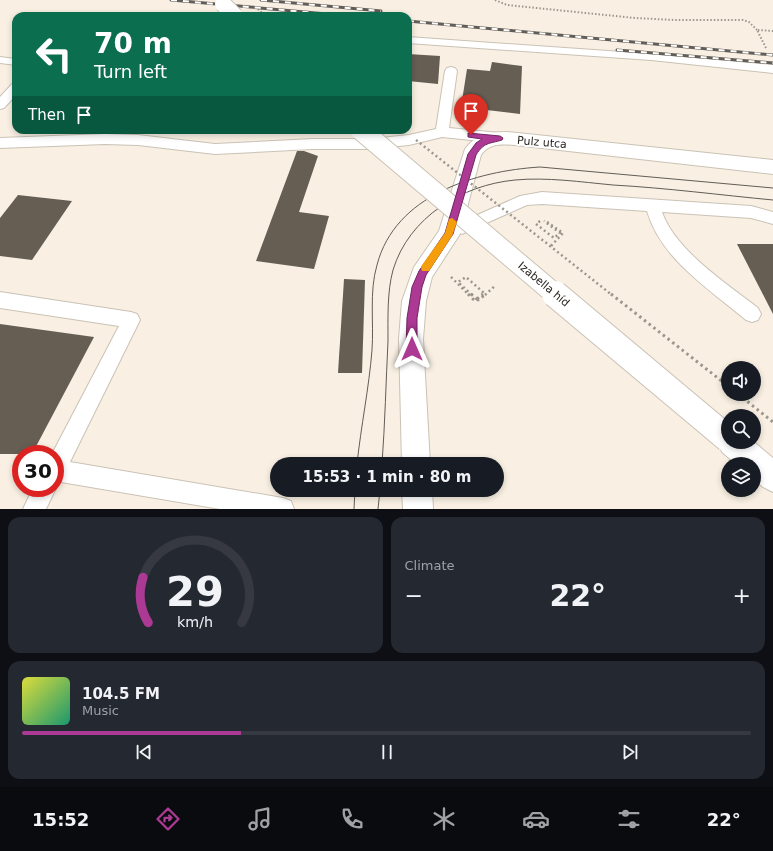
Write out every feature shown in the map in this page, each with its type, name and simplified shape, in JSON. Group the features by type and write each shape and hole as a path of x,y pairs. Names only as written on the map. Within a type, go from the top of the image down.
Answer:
{"street":[{"path":"220,0 232,12"},
{"name":"Izabella híd","path":"366,134 721,433"},
{"name":"Pulz utca","path":"416,457 411,339 414,301 422,274 449,234 474,149 484,141 500,138 773,167"},
{"path":"740,449 773,477"},
{"path":"417,497 418,509"}],"lane":[{"path":"412,40 651,57 773,69"},
{"path":"0,60 12,62"},
{"path":"442,132 451,71"},
{"path":"0,105 12,92"},
{"path":"0,143 105,139 138,140 215,149 312,144 371,144 410,140 442,132 500,138"},
{"path":"449,234 525,200 542,198 653,207 751,212 773,218"},
{"path":"653,207 659,226 685,259 752,314"},
{"path":"0,300 131,320 64,451"},
{"path":"64,471 283,509"},
{"path":"34,509 40,497"}],"path":[{"path":"495,0 507,5 635,18 675,20 743,20 750,22 757,30 766,49"},
{"path":"757,30 773,31"},
{"path":"410,135 721,380"},
{"path":"544,221 560,233 554,238 536,224 543,219 563,233 551,246"},
{"path":"457,284 475,301 480,297 484,293 466,277 458,282 473,296 478,300 496,285"},
{"path":"747,401 773,422"}],"building":[{"path":"412,54 440,56 438,84 412,81"},
{"path":"492,62 522,66 520,114 461,107 467,69 490,71"},
{"path":"297,151 304,151 318,156 299,212 329,216 314,269 256,261"},
{"path":"18,195 72,201 32,260 0,256 0,218"},
{"path":"737,244 773,244 773,314"},
{"path":"344,279 365,280 362,373 338,373"},
{"path":"0,324 94,337 37,445 12,445 12,454 0,454"}],"tram line":[{"path":"358,457 371,364 372,296 377,265 387,241 401,221 420,204 441,191 465,181 515,169 540,167 773,188"},
{"path":"382,457 388,341 388,305 391,278 401,251 411,234 440,207 457,197 476,189 495,183 527,179 564,180 773,200"},
{"path":"354,509 355,497"},
{"path":"378,509 379,497"}],"railway":[{"path":"171,0 305,12"},
{"path":"261,0 381,11"},
{"path":"412,21 773,55"},
{"path":"617,50 773,63"}],"slow traffic":[{"path":"425,268 449,234 452,222"}],"route":[{"path":"412,349 412,318 417,287 422,274 432,257 449,234 474,149 478,144 484,141 500,138 471,135"}]}
